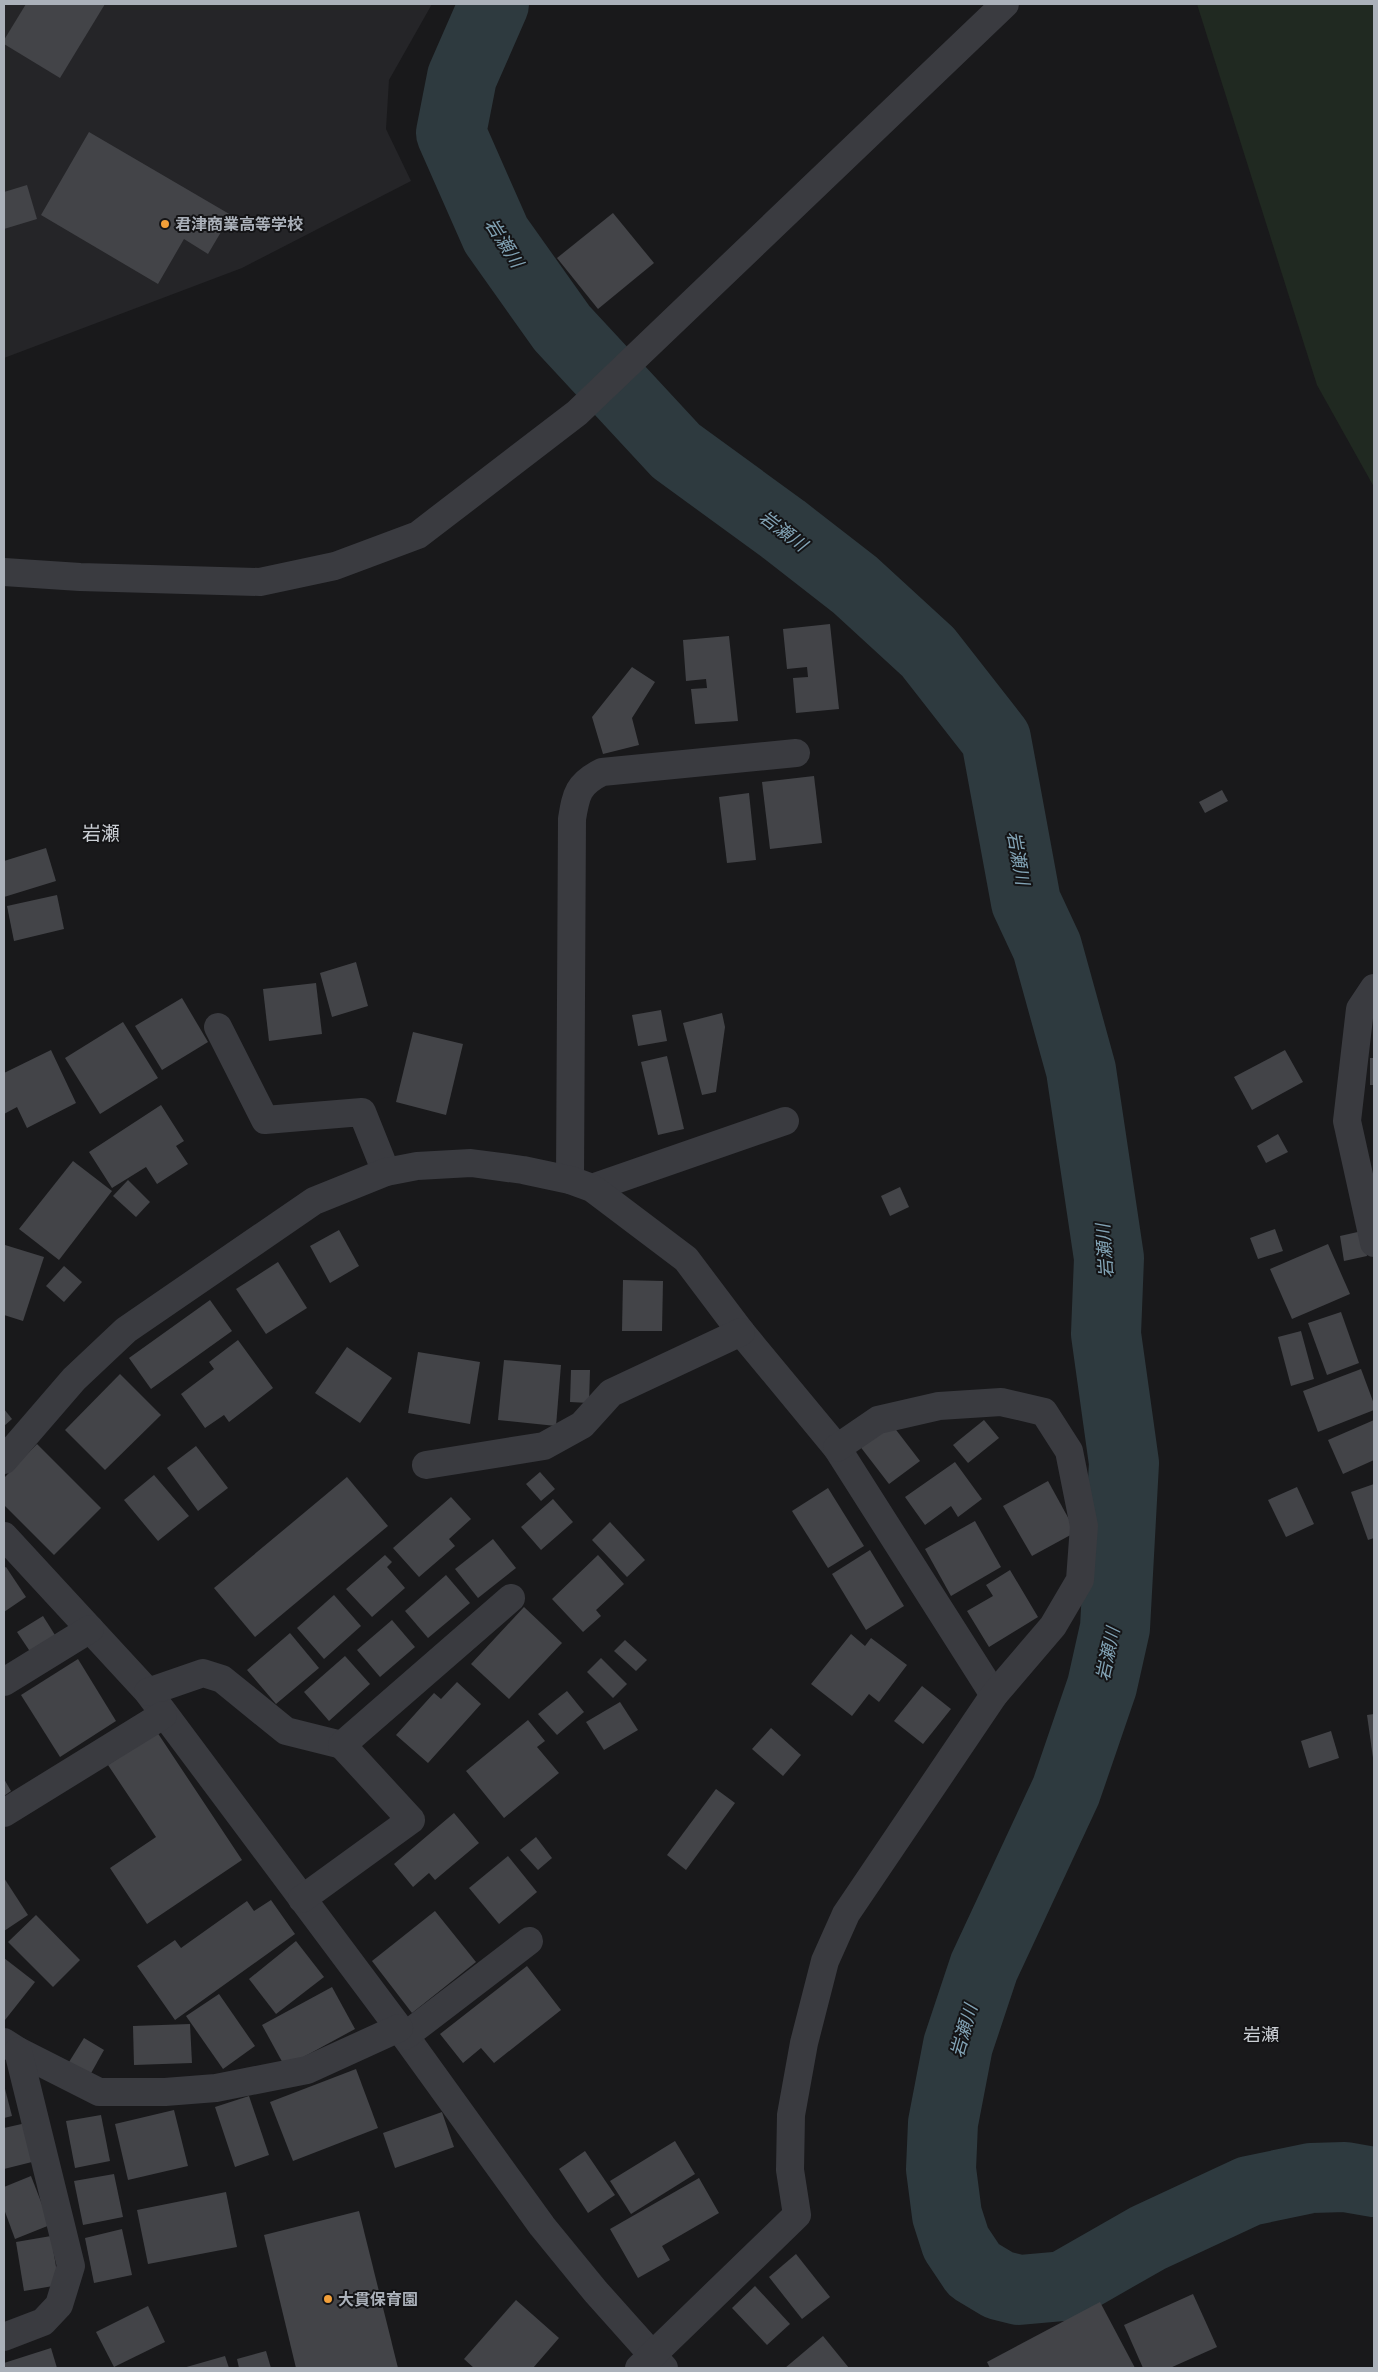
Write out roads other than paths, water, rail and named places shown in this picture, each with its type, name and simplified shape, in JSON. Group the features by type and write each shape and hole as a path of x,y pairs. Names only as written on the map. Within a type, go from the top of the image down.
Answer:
{"street":[{"path":"4,572 80,577 260,582 335,566 418,535 577,413 1005,4"},
{"path":"581,1184 572,819 576,794 587,779 602,772 796,754"},
{"path":"1374,988 1360,1009 1347,1121 1374,1243"},
{"path":"218,1027 265,1120 362,1112 386,1172"},
{"path":"581,1184 785,1121"},
{"path":"4,1460 74,1379 126,1330 314,1201 386,1172 417,1166 470,1163 524,1170 581,1184 686,1259 741,1332 838,1448 994,1695"},
{"path":"426,1466 544,1446 582,1425 611,1393 741,1332"},
{"path":"4,1536 148,1692 163,1715 402,2032 542,2226 652,2364 797,2215 790,2170 791,2115 804,2043 825,1961 846,1914 994,1695 1053,1626 1080,1580 1084,1526 1071,1460 1069,1451 1044,1412 1001,1402 939,1406 878,1420 838,1448"},
{"path":"342,1745 511,1598"},
{"path":"4,1682 90,1628"},
{"path":"148,1692 203,1673 222,1679 286,1731 342,1745 411,1820 302,1900"},
{"path":"4,1813 163,1715"},
{"path":"11,2046 99,2092 165,2092 216,2088 307,2070 402,2032 529,1941"},
{"path":"4,2337 43,2322 59,2305 71,2266 11,2046"}],"waterway":[{"name":"岩瀬川","path":"494,4 462,77 451,133 496,235 562,328 676,451 783,529 855,585 928,652 996,739 1026,902 1047,947 1081,1070 1109,1258 1106,1334 1124,1463 1115,1628 1102,1686 1066,1791 984,1967 958,2045 943,2123 941,2169 947,2215 956,2243 974,2270 999,2285 1019,2290 1064,2286 1148,2238 1249,2191 1311,2178 1345,2177 1374,2182"}],"place":[{"name":"君津商業高等学校","path":"165,224"},
{"name":"大貫保育園","path":"328,2299"}],"district":[{"name":"岩瀬","path":"101,833"},
{"name":"岩瀬","path":"1261,2035"}]}
